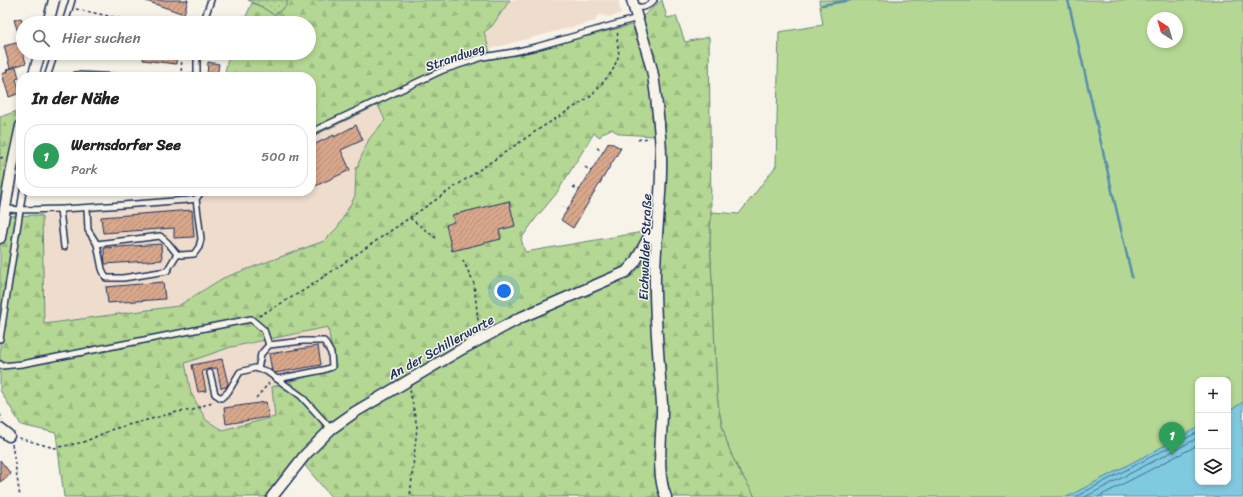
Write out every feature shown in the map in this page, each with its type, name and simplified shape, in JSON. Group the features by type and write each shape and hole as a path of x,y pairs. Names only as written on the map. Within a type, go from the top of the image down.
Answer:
{"street":[{"path":"50,16 54,0"},
{"name":"Eichwalder Straße","path":"633,3 652,72 660,137 660,192 655,273 656,317 662,406 661,474 663,489 666,497"},
{"path":"34,72 38,60"},
{"path":"0,238 16,150"},
{"name":"An der Schillerwarte","path":"272,497 305,455 331,429 354,412 522,316 626,272 635,262 649,237 657,232"},
{"path":"0,429 9,436"}],"lane":[{"path":"67,16 72,0"},
{"path":"205,16 211,0"},
{"path":"633,3 640,8 647,6 654,0"},
{"name":"Strandweg","path":"316,130 443,70 483,57 536,47 638,18"},
{"path":"49,72 53,60"},
{"path":"197,60 197,72"},
{"path":"0,339 21,196"},
{"path":"97,244 160,236 177,254 194,254 199,247 201,239 196,199 198,196"},
{"path":"5,209 87,208 196,199"},
{"path":"87,208 88,230 97,244 102,269 106,278 123,278 167,271 177,254"},
{"path":"60,209 64,247"},
{"path":"0,364 2,366 22,364 251,319 264,330 269,345"},
{"path":"258,369 261,354 269,345 303,341 324,341 331,353 332,367 323,370 276,378"},
{"path":"210,373 215,394 221,398 228,392 240,372 255,368 266,371 301,396 331,429"}],"path":[{"path":"70,8 111,16"},
{"path":"251,319 262,315 306,289 536,131 590,96 612,72 619,56 617,38 619,23"},
{"path":"181,72 182,60"},
{"path":"638,140 641,138 660,137"},
{"path":"597,148 603,151"},
{"path":"585,167 591,171"},
{"path":"573,186 580,190"},
{"path":"561,206 568,210"},
{"path":"410,218 437,239"},
{"path":"463,260 474,284 480,340"},
{"path":"256,398 276,378"},
{"path":"408,380 417,427 410,497"},
{"path":"9,436 54,448 84,442 113,429 177,412 193,410 221,398"},
{"path":"9,436 20,497"}],"shaded area":[{"path":"510,0 618,0 621,13 611,17 601,15 597,16 595,21 489,49 484,32 492,26"},
{"path":"378,105 385,120 369,139 356,169 355,196 338,227 324,241 223,278 178,306 44,324 42,215 200,202 204,196 316,196 316,135"},
{"path":"328,327 335,368 272,387 276,417 222,430 206,420 191,393 185,363 231,347"}],"green space":[{"path":"248,0 288,0 285,7 274,15"},
{"path":"288,0 510,0 492,26 484,32 492,59 632,25 648,73 655,136 620,134 611,129 603,133 600,137 594,133 556,194 521,239 525,252 649,231 650,242 663,240 665,124 643,16 662,0 667,18 676,16 685,42 709,37 710,239 717,394 722,426 729,449 755,497 331,497 302,462 275,497 64,497 56,433 21,425 0,390 0,216 42,215 44,324 178,306 223,278 324,241 338,227 355,196 356,169 369,139 385,120 378,105 316,135 316,72 225,72 228,60 316,60 316,16 246,16 252,3 262,7 274,15 285,7","holes":["328,327 335,368 272,387 275,417 222,430 206,420 191,393 185,363 231,347"]},
{"path":"819,0 1243,0 1243,402 1231,410 1231,377 1195,377 1195,430 1067,497 755,497 729,449 719,410 710,239 711,212 739,214 776,166 779,32 823,25"},
{"path":"16,111 16,130 0,212 0,117"}],"water":[{"path":"1243,402 1243,497 1067,497 1195,430 1195,485 1231,485 1231,410"}],"building":[{"path":"146,0 188,0 184,14"},
{"path":"16,43 16,60 25,60 26,63 10,68 4,46"},
{"path":"143,60 176,60 176,64"},
{"path":"208,62 219,64 218,72 207,72"},
{"path":"16,67 17,72 16,72 16,94 9,97 2,74 7,72 6,70"},
{"path":"356,125 363,140 341,150 350,170 316,186 316,144 334,135 334,137"},
{"path":"609,142 621,148 573,228 561,220"},
{"path":"509,201 515,226 499,230 501,239 452,251 446,225 454,222 452,215"},
{"path":"192,210 194,237 174,238 174,228 103,233 101,217"},
{"path":"161,244 162,260 105,264 104,248"},
{"path":"163,282 165,299 108,303 106,287"},
{"path":"318,346 321,365 275,373 272,371 269,354"},
{"path":"222,359 228,384 226,387 221,388 217,368 209,369 202,371 206,391 198,392 192,365"},
{"path":"266,402 269,417 226,424 224,408"},
{"path":"0,460 11,474 0,482"}],"waterway":[{"path":"822,5 851,0"},
{"path":"1068,0 1132,277"}],"place":[{"name":"Wernsdorfer See","path":"1172,455"}]}
